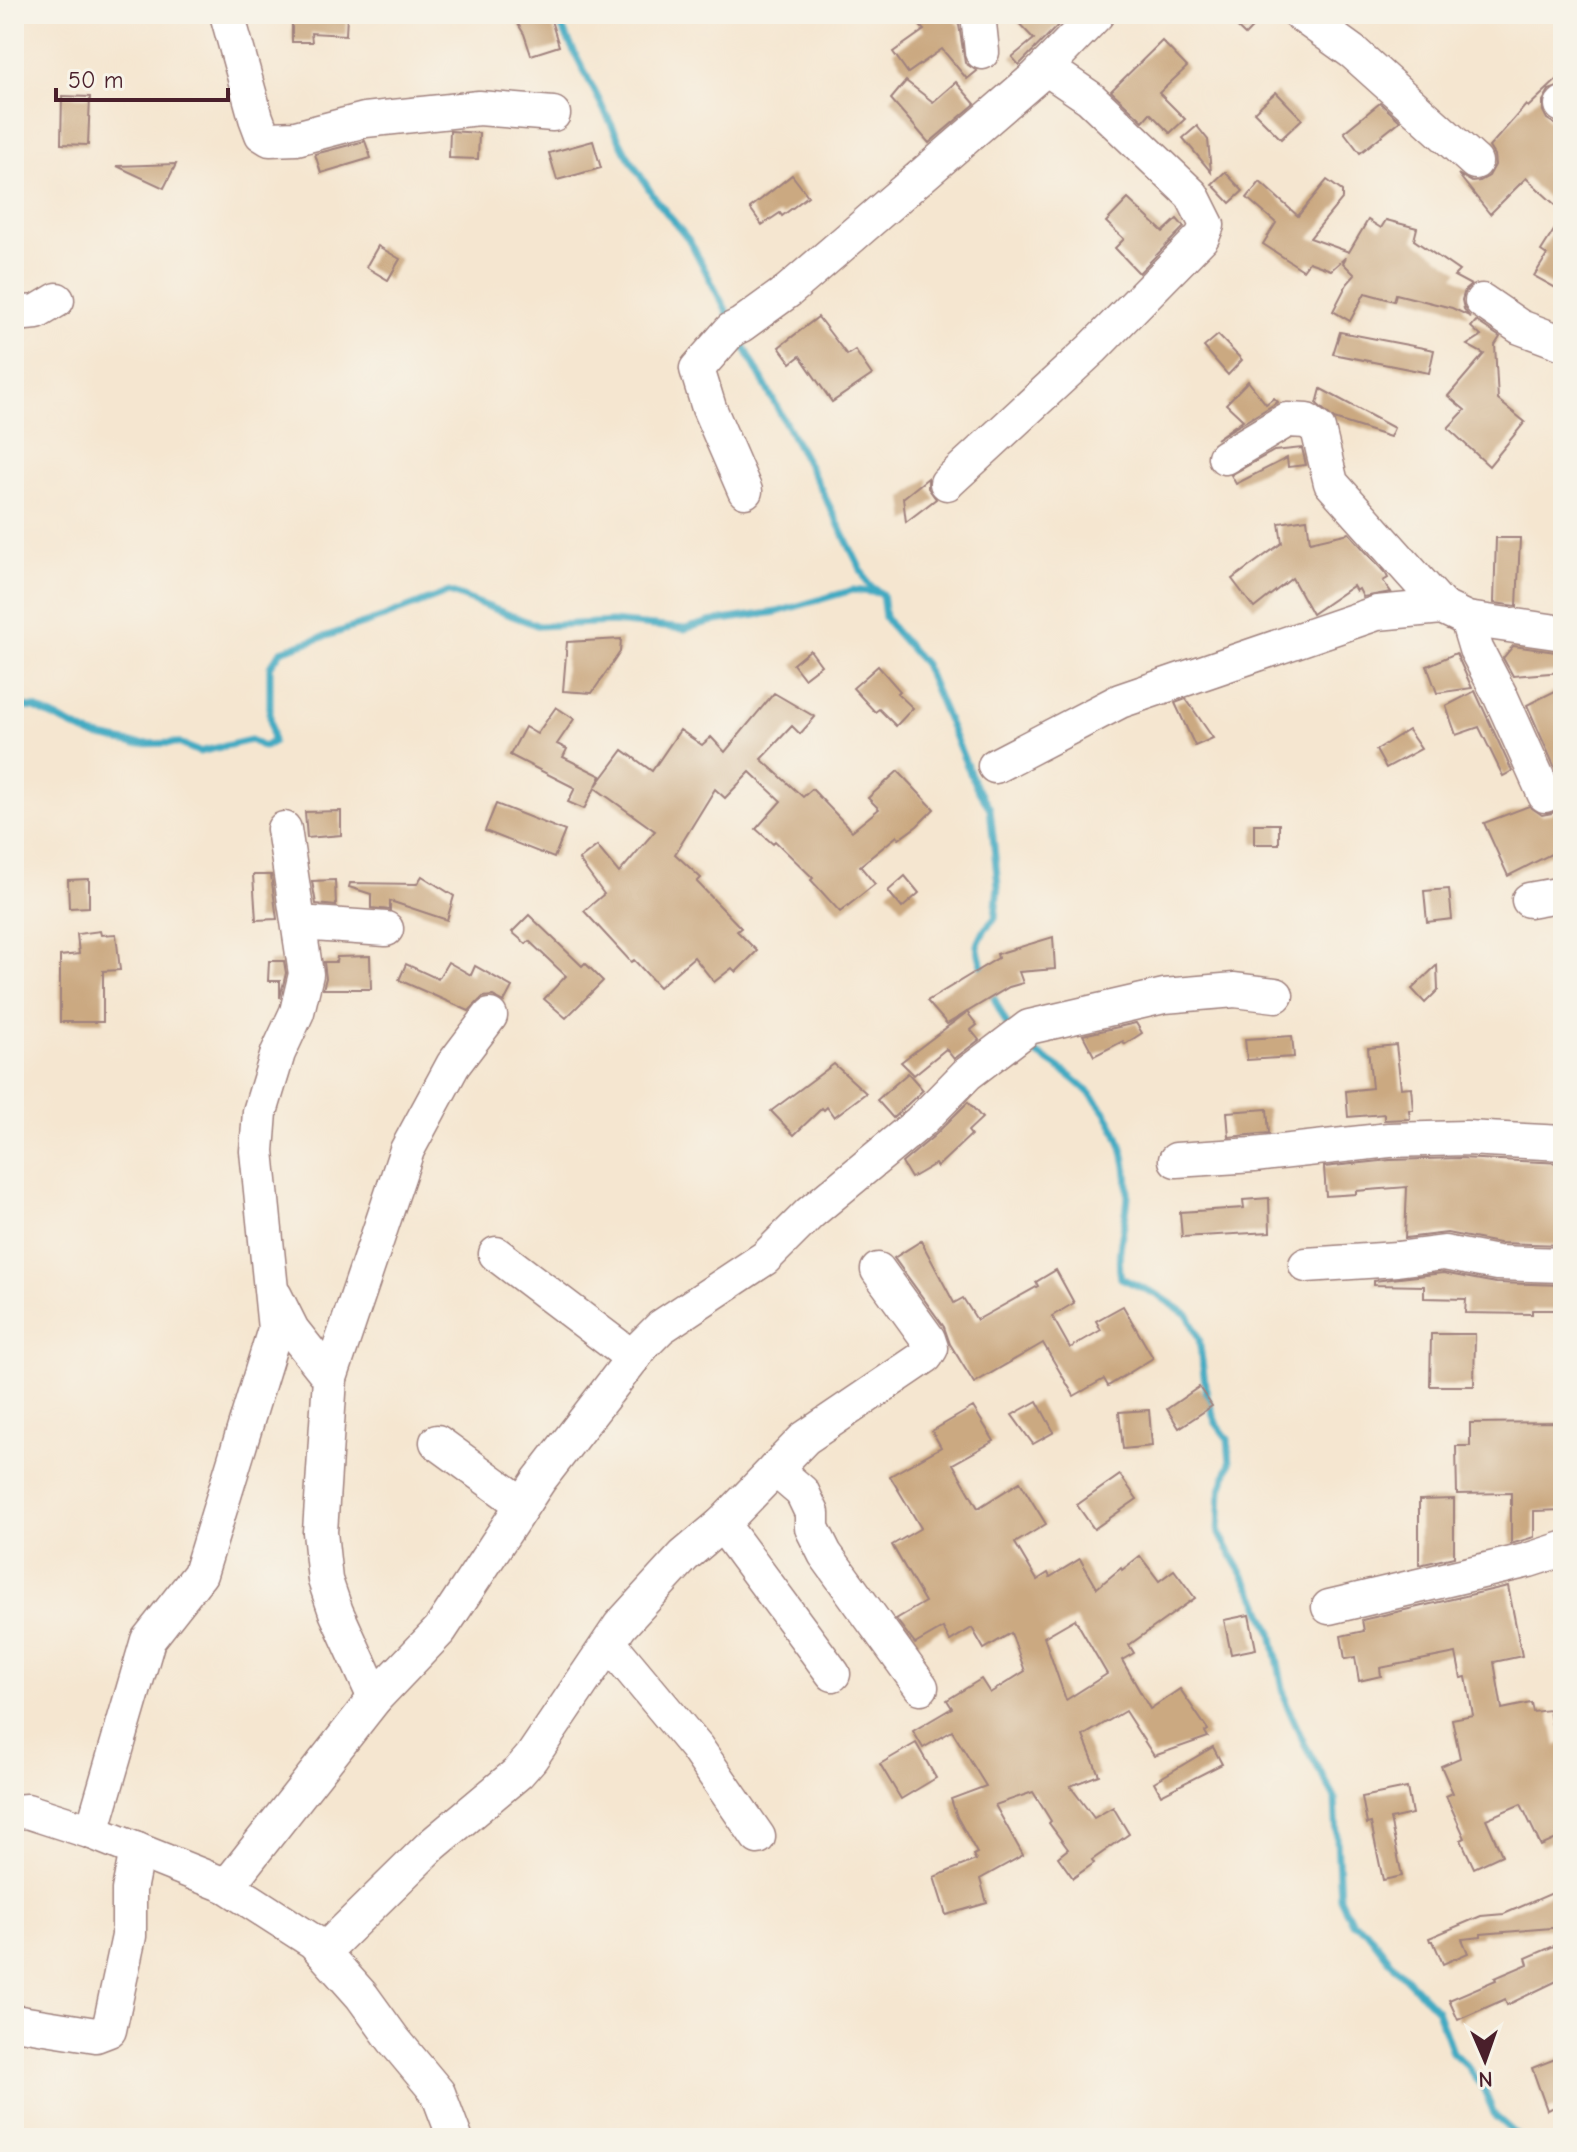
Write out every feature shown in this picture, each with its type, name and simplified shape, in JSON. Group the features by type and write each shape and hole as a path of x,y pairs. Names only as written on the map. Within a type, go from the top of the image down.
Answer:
{"street":[{"path":"227,14 256,118 262,134 270,139 296,138 365,120 479,108 553,114"},
{"path":"978,14 982,52"},
{"path":"745,491 709,408 697,369 736,328 830,256 1046,68 1097,14"},
{"path":"1300,14 1354,53 1475,162"},
{"path":"947,483 1092,349 1202,237 1207,225 1192,195 1090,98 1046,68"},
{"path":"14,314 37,312 57,300"},
{"path":"1482,301 1520,327 1563,343"},
{"path":"1225,457 1287,420 1307,421 1318,429 1331,483 1365,524 1455,613 1501,697 1545,795"},
{"path":"995,766 1120,701 1377,613 1455,613 1563,633"},
{"path":"92,1832 148,1640 200,1574 275,1329 257,1151 260,1112 278,1053 297,1012 306,974 284,829"},
{"path":"1529,900 1563,894"},
{"path":"299,923 386,929"},
{"path":"227,1886 375,1698 440,1630 522,1504 643,1345 661,1327 765,1258 810,1213 920,1122 967,1074 1019,1035 1164,996 1235,990 1276,995"},
{"path":"375,1698 325,1580 320,1532 330,1378 407,1150 453,1065 490,1016"},
{"path":"1176,1160 1389,1140 1466,1138 1563,1143"},
{"path":"1306,1265 1444,1253 1497,1263 1563,1265"},
{"path":"496,1254 633,1358"},
{"path":"323,1952 432,1845 518,1773 620,1626 684,1556 722,1524 805,1438 926,1356 931,1348 928,1339 878,1270"},
{"path":"271,1287 292,1330 330,1378"},
{"path":"437,1442 522,1504"},
{"path":"775,1469 802,1492 812,1513 812,1528 825,1554 921,1687"},
{"path":"722,1524 833,1674"},
{"path":"1329,1607 1529,1560 1563,1549"},
{"path":"610,1644 696,1747 758,1837"},
{"path":"15,1808 92,1832 227,1886 314,1942 362,1996 438,2093 455,2138"},
{"path":"14,2022 96,2035 109,2030 129,1936 129,1890 137,1850"}],"building":[{"path":"292,14 347,15 346,35 311,33 312,42 292,42"},
{"path":"512,14 549,14 559,46 531,55 524,34"},
{"path":"909,14 950,14 959,25 965,63 977,71 967,79 942,49 908,73 893,52 924,30"},
{"path":"1010,14 1069,14 1019,65 1012,57 1034,39"},
{"path":"1223,14 1265,14 1245,35"},
{"path":"1162,41 1187,67 1159,93 1185,119 1170,133 1150,113 1143,121 1111,91"},
{"path":"1563,74 1563,85 1549,90 1543,101 1543,111 1547,119 1563,129 1563,212 1526,178 1490,214 1458,174 1472,182 1489,176 1495,165 1489,147 1526,105 1528,107"},
{"path":"906,81 933,102 956,82 975,104 929,143 891,99"},
{"path":"1276,92 1302,119 1281,139 1254,112"},
{"path":"62,96 90,97 88,145 61,144"},
{"path":"1380,103 1400,121 1360,153 1344,132"},
{"path":"1197,126 1208,140 1211,172 1183,138"},
{"path":"450,131 479,133 478,159 449,158"},
{"path":"365,141 371,158 321,173 315,154"},
{"path":"593,141 601,168 557,180 549,153"},
{"path":"176,164 164,188 117,166"},
{"path":"1225,172 1243,191 1230,203 1212,184"},
{"path":"792,175 808,196 782,216 780,213 762,225 750,208"},
{"path":"1327,180 1342,191 1342,199 1310,238 1349,252 1368,220 1381,228 1386,220 1417,228 1414,240 1459,271 1454,276 1471,285 1465,290 1462,300 1469,316 1452,308 1396,294 1394,301 1365,293 1350,321 1333,311 1355,275 1343,263 1346,257 1331,270 1309,262 1303,270 1263,244 1276,223 1247,198 1260,182 1298,216"},
{"path":"1128,199 1163,232 1177,219 1184,227 1139,273 1115,248 1124,239 1106,222"},
{"path":"1563,216 1563,292 1534,276 1547,255 1541,251"},
{"path":"378,246 400,259 388,280 366,267"},
{"path":"818,317 847,355 855,350 872,375 832,402 800,356 791,363 779,347"},
{"path":"1476,321 1500,337 1495,345 1498,400 1525,422 1489,466 1448,428 1465,410 1448,396 1484,354 1467,345 1481,336 1471,327"},
{"path":"1340,332 1434,350 1429,373 1333,354"},
{"path":"1218,335 1242,360 1228,375 1204,347"},
{"path":"1248,381 1266,404 1274,398 1278,402 1216,439 1243,420 1226,404"},
{"path":"1321,389 1394,428 1390,437 1334,419 1317,404"},
{"path":"1302,448 1306,465 1288,467 1287,458 1236,484 1231,475 1274,451"},
{"path":"928,478 928,488 936,499 906,522 903,498"},
{"path":"1307,519 1310,542 1349,533 1386,574 1388,578 1383,581 1391,592 1363,597 1359,589 1356,591 1353,586 1312,614 1292,578 1254,608 1232,579 1282,543 1279,523"},
{"path":"1496,538 1520,538 1517,606 1494,603"},
{"path":"621,639 620,652 592,693 563,691 567,642"},
{"path":"1513,646 1563,653 1563,672 1513,676 1503,658"},
{"path":"810,650 821,665 804,678 793,664"},
{"path":"1456,653 1472,688 1437,693 1427,666"},
{"path":"878,666 900,691 897,693 913,708 896,726 879,709 875,712 853,688"},
{"path":"1563,687 1563,786 1527,705"},
{"path":"1475,691 1512,771 1503,776 1479,727 1456,735 1446,706"},
{"path":"774,693 815,717 800,734 792,726 761,759 803,797 812,789 852,831 879,809 868,798 898,771 934,809 917,826 899,839 897,836 860,866 875,884 840,912 811,880 813,878 775,841 773,844 756,829 781,801 750,772 725,798 715,789 675,854 701,878 697,882 741,928 737,931 757,951 736,972 732,968 714,982 694,957 659,987 584,911 604,894 579,860 597,846 619,873 655,831 595,788 584,809 568,802 575,788 510,755 525,727 537,734 556,707 574,719 557,744 567,749 563,757 601,776 596,786 623,750 652,771 680,730 702,745 711,737 725,752"},
{"path":"1186,699 1213,738 1195,746 1175,703"},
{"path":"1408,730 1421,749 1386,768 1376,750"},
{"path":"1563,802 1563,848 1508,876 1484,823 1529,806 1542,815 1552,813"},
{"path":"496,804 565,831 554,858 485,831"},
{"path":"341,811 341,835 307,838 305,812"},
{"path":"1254,824 1279,824 1279,844 1254,844"},
{"path":"253,875 271,875 277,919 256,920"},
{"path":"422,876 454,896 447,920 390,901 390,910 371,908 371,894 349,887 350,883 417,884"},
{"path":"905,876 919,893 902,908 888,891"},
{"path":"89,879 89,907 69,908 68,880"},
{"path":"335,880 336,906 316,904 312,881"},
{"path":"1449,889 1452,919 1427,922 1424,891"},
{"path":"529,915 582,966 585,963 603,981 566,1018 544,999 566,976 529,941 526,944 512,932"},
{"path":"100,931 101,935 116,934 120,970 103,971 103,1022 60,1022 60,956 79,954 77,934"},
{"path":"1053,937 1055,969 1019,972 1023,983 1009,987 947,1024 927,1001 998,958 997,954"},
{"path":"370,956 371,989 323,989 326,978 324,962 336,962 337,957"},
{"path":"269,961 284,961 286,973 280,998 280,981 268,981"},
{"path":"448,962 471,975 475,966 512,987 504,1002 493,996 483,997 469,1011 399,980 406,964 438,979"},
{"path":"1437,965 1438,990 1425,1003 1412,989"},
{"path":"967,1012 977,1025 971,1030 979,1040 954,1059 946,1049 914,1075 901,1062"},
{"path":"1136,1023 1142,1033 1125,1044 1123,1041 1094,1056 1083,1035"},
{"path":"1292,1036 1294,1057 1247,1060 1245,1039"},
{"path":"1396,1045 1401,1088 1411,1087 1413,1110 1409,1110 1410,1119 1384,1120 1384,1114 1348,1117 1346,1091 1372,1088 1368,1048"},
{"path":"834,1064 866,1093 834,1117 827,1107 822,1108 794,1135 771,1111"},
{"path":"908,1073 923,1090 893,1118 877,1100"},
{"path":"968,1102 982,1118 968,1131 971,1135 937,1167 935,1164 911,1178 902,1163"},
{"path":"1267,1109 1269,1133 1229,1137 1227,1112"},
{"path":"1460,1158 1563,1163 1563,1245 1499,1243 1447,1233 1405,1238 1407,1187 1326,1196 1324,1167 1390,1160"},
{"path":"1269,1198 1270,1232 1182,1237 1180,1212 1244,1208 1243,1200"},
{"path":"921,1241 954,1303 963,1298 977,1320 1038,1286 1036,1282 1056,1270 1074,1303 1052,1316 1070,1348 1101,1330 1096,1321 1123,1306 1153,1358 1108,1386 1104,1379 1074,1396 1043,1343 974,1383 950,1344 944,1327 894,1258"},
{"path":"1443,1273 1496,1283 1563,1285 1563,1310 1532,1310 1532,1314 1465,1313 1466,1299 1424,1298 1424,1286 1374,1285 1374,1281"},
{"path":"1431,1334 1475,1334 1474,1386 1430,1386"},
{"path":"1199,1387 1212,1406 1179,1428 1167,1409"},
{"path":"1037,1401 1054,1432 1033,1444 1012,1415"},
{"path":"973,1407 994,1441 953,1464 978,1508 1020,1482 1046,1524 1015,1543 1037,1580 1048,1573 1050,1577 1080,1559 1097,1588 1140,1556 1159,1581 1174,1570 1195,1598 1129,1645 1134,1653 1122,1660 1150,1709 1180,1689 1208,1730 1205,1732 1208,1737 1154,1756 1125,1711 1083,1736 1099,1775 1070,1786 1094,1818 1113,1807 1129,1834 1092,1860 1094,1863 1073,1878 1058,1857 1068,1849 1049,1823 1051,1821 1033,1792 995,1805 1023,1855 980,1879 987,1903 946,1915 934,1877 976,1860 973,1855 977,1853 957,1817 951,1799 986,1786 952,1731 923,1748 913,1731 952,1708 947,1700 981,1679 990,1693 1025,1671 1011,1633 984,1649 972,1628 950,1641 943,1628 915,1644 896,1619 925,1602 892,1545 921,1528 890,1476 941,1447 932,1431","holes":["1075,1619 1107,1674 1066,1700 1044,1637"]},
{"path":"1149,1410 1152,1446 1123,1449 1119,1412"},
{"path":"1563,1422 1563,1510 1534,1511 1534,1537 1511,1544 1511,1493 1457,1494 1456,1446 1470,1446 1470,1423"},
{"path":"1120,1475 1137,1499 1094,1529 1077,1505"},
{"path":"1454,1499 1454,1557 1419,1565 1419,1500"},
{"path":"1508,1586 1522,1656 1494,1662 1502,1709 1531,1703 1533,1712 1549,1710 1556,1746 1563,1742 1563,1836 1541,1846 1521,1804 1486,1819 1502,1855 1474,1868 1461,1840 1465,1838 1446,1796 1453,1793 1441,1766 1460,1758 1452,1719 1473,1715 1466,1677 1461,1678 1456,1653 1380,1668 1381,1676 1359,1681 1355,1657 1345,1659 1341,1636 1364,1631 1362,1620"},
{"path":"1249,1615 1256,1649 1231,1654 1224,1620"},
{"path":"916,1743 936,1778 901,1799 880,1764"},
{"path":"1213,1747 1222,1764 1161,1795 1154,1782"},
{"path":"1407,1788 1412,1814 1390,1819 1402,1876 1383,1880 1362,1797"},
{"path":"1557,1891 1563,1904 1563,1927 1481,1934 1481,1937 1462,1939 1468,1953 1443,1964 1433,1941 1430,1941 1429,1938 1481,1916 1504,1914"},
{"path":"1563,1942 1563,1978 1507,2005 1505,1999 1458,2020 1449,2000 1528,1964 1526,1958"},
{"path":"1563,2056 1563,2104 1547,2110 1532,2068"}],"waterway":[{"path":"555,14 625,151 654,197 691,243 731,320"},
{"path":"738,335 868,584 882,594 885,617 924,664 976,787 990,808 998,885 995,918 985,929 977,946 984,975"},
{"path":"14,706 35,708 91,735 135,744 179,743 199,752 251,740 263,747 273,742 270,667 281,651 449,592 539,626 612,622 685,629 709,622 777,612 853,590 879,593"},
{"path":"990,990 1009,1029"},
{"path":"1022,1045 1082,1086 1111,1120 1126,1165 1128,1192 1120,1256 1121,1278 1158,1295 1188,1315 1199,1339 1207,1397 1216,1423 1228,1439 1230,1463 1221,1490 1219,1533 1257,1599 1272,1633 1286,1703 1335,1798 1340,1898 1352,1923 1366,1930 1395,1967 1437,2010 1452,2052 1467,2066 1484,2090 1495,2116 1520,2138"}]}
